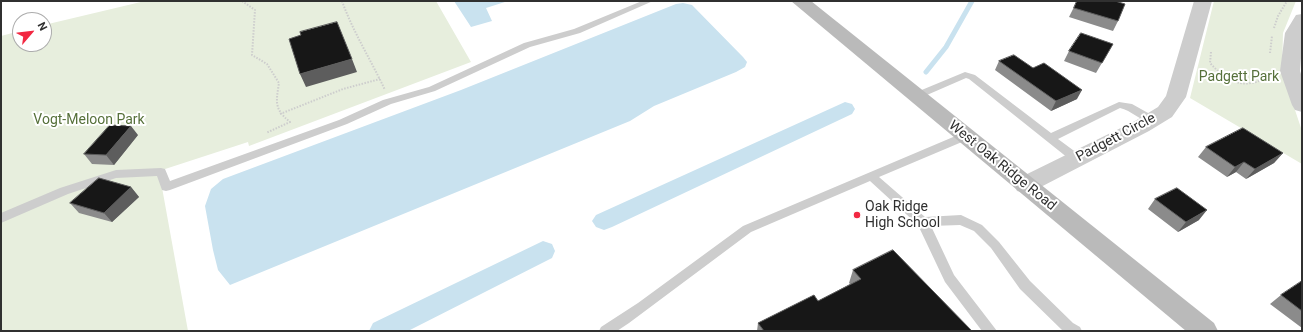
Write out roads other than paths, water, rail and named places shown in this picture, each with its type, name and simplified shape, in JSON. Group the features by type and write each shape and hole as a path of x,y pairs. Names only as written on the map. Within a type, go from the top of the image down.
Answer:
{"main road":[{"name":"West Oak Ridge Road","path":"800,1 1205,331"}],"street":[{"name":"Padgett Circle","path":"1025,185 1153,120 1165,112 1176,97 1203,1"},
{"path":"1302,18 1294,33 1290,71 1302,105"}],"lane":[{"path":"1,218 64,191 116,174 161,172 166,187 344,122 387,102 432,89 527,45 578,31 649,1"},
{"path":"916,96 965,75 972,77 1077,159"},
{"path":"1051,138 1119,105 1128,106 1153,120"},
{"path":"606,331 660,293 727,242 748,229 965,136"},
{"path":"872,177 923,222 950,278 990,331"},
{"path":"923,222 961,220 978,228 995,245 1025,285 1074,331"}],"water":[{"path":"454,1 508,1 486,8 492,21 471,27"},
{"path":"683,3 692,5 743,57 747,62 745,67 654,106 630,121 230,285 218,270 205,206 211,189 223,179 461,90 676,4"}],"waterway":[{"path":"926,72 946,47 972,1"},
{"path":"604,221 845,109"},
{"path":"382,331 543,251"}],"place":[{"name":"Oak Ridge High School","path":"857,215"}],"park label":[{"name":"Padgett Park","path":"1239,77"},
{"name":"Vogt-Meloon Park","path":"89,120"}]}
